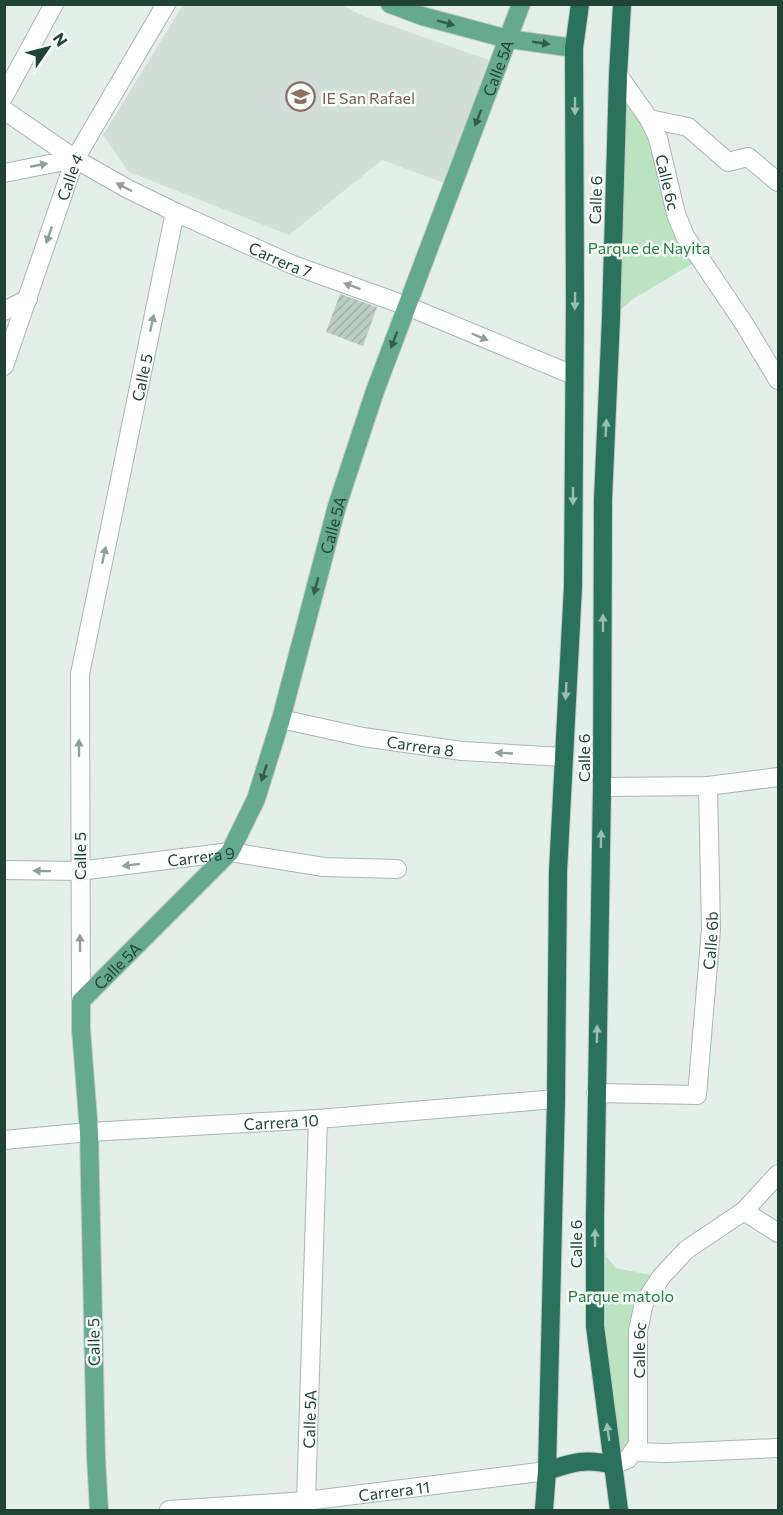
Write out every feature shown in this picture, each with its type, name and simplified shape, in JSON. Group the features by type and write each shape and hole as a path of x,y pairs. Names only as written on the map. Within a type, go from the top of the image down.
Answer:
{"highway":[{"name":"Calle 6","path":"544,1510 547,1471 556,1099 558,872 573,586 574,48 580,4"},
{"name":"Calle 6","path":"619,1510 595,1326 603,499 622,4"},
{"path":"547,1471 580,1461 596,1461 613,1466"}],"main road":[{"path":"390,4 422,16 508,39 574,48"},
{"name":"Calle 5A","path":"81,1001 230,852 256,799 281,719 337,506 375,391 521,4"},
{"name":"Calle 5","path":"81,1001 89,1132 99,1510"}],"street":[{"path":"4,96 54,4"},
{"name":"Calle 4","path":"4,366 75,159 166,4"},
{"name":"Calle 6c","path":"618,75 649,119 658,138 675,214 685,236 745,325 778,380"},
{"name":"Carrera 7","path":"4,110 75,159 175,212 293,265 407,306 573,375"},
{"path":"649,119 688,128 728,162 748,157 778,182"},
{"path":"4,173 75,159"},
{"name":"Calle 5","path":"81,1001 80,674 175,212"},
{"path":"4,311 28,298"},
{"name":"Carrera 8","path":"281,719 363,737 462,751 563,757"},
{"path":"602,787 708,786 778,777"},
{"name":"Calle 6b","path":"596,1092 698,1095 711,929 708,786"},
{"name":"Carrera 9","path":"4,870 79,871 230,852 324,867 396,869"},
{"name":"Carrera 10","path":"4,1140 89,1132 318,1119 556,1099"},
{"name":"Calle 5A","path":"306,1501 318,1119"},
{"name":"Calle 6c","path":"634,1452 638,1444 638,1331 644,1303 661,1277 686,1250 744,1211 778,1174"},
{"path":"744,1211 778,1233"},
{"path":"613,1466 628,1459 634,1452 666,1453 778,1448"},
{"name":"Carrera 11","path":"169,1510 306,1501 547,1471"}],"shaded area":[{"name":"IE San Rafael","path":"183,5 342,5 361,15 489,60 444,183 382,160 289,235 129,172 103,135"}],"green space":[{"name":"Parque de Nayita","path":"618,75 649,119 700,259 633,299 611,318"},
{"name":"Parque matolo","path":"595,1216 606,1256 616,1268 661,1277 644,1303 638,1432 613,1465"}],"building":[{"path":"340,294 377,307 363,346 326,332"}],"place":[{"name":"IE San Rafael","path":"301,97"}]}
